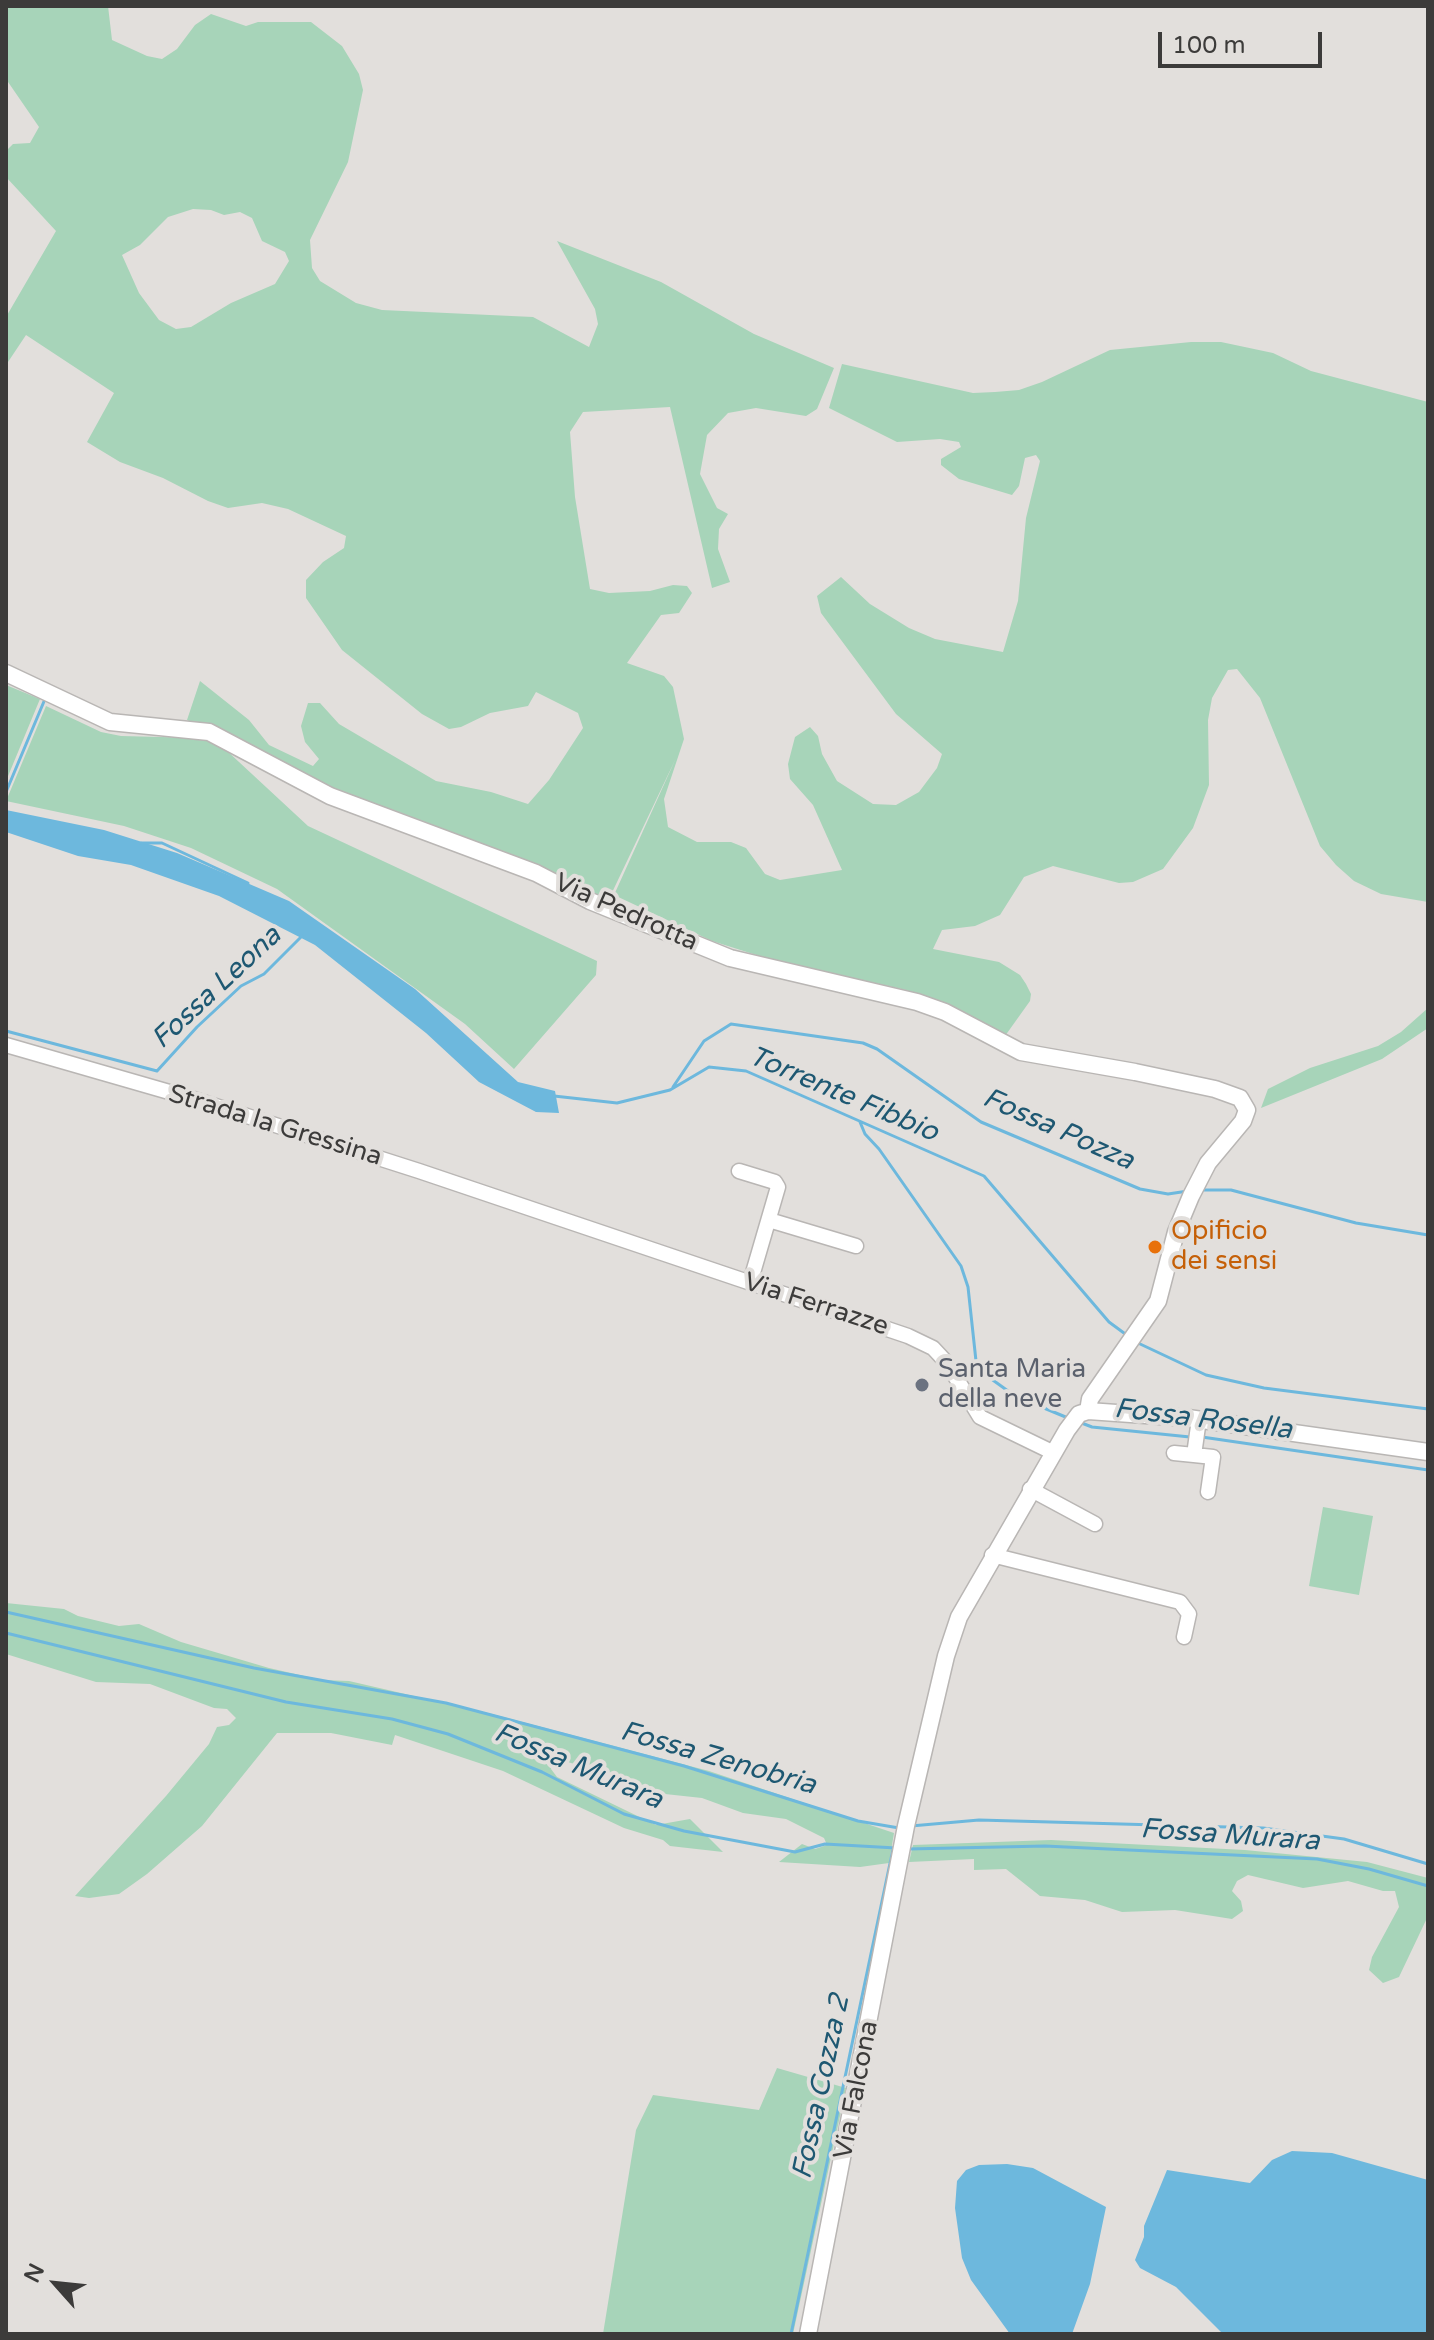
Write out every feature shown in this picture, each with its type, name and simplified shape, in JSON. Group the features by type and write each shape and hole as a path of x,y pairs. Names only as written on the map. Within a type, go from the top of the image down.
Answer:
{"street":[{"name":"Via Pedrotta","path":"6,673 110,722 209,732 330,796 536,873 590,901 730,958 917,1002 945,1012 1021,1052 1215,1089 1240,1098 1247,1110 1243,1121 1208,1163 1194,1190 1176,1232 1158,1301 1084,1412"},
{"name":"Strada la Gressina","path":"6,1045 197,1100 541,1214"},
{"path":"739,1171 775,1182 778,1187 750,1283"},
{"name":"Via Ferrazze","path":"541,1214 884,1327 933,1348 947,1363 980,1417 1052,1452"},
{"path":"769,1220 856,1246"},
{"path":"1184,1637 1189,1614 1180,1602 992,1555 1052,1452 1084,1412 1197,1438 1428,1452"},
{"path":"1174,1453 1197,1438"},
{"path":"1197,1438 1213,1457 1208,1492"},
{"path":"1030,1489 1095,1524"},
{"name":"Via Falcona","path":"808,2334 904,1841 946,1656 959,1617 992,1555"}],"green space":[{"path":"6,6 108,6 112,40 147,56 162,59 177,49 195,25 211,14 246,26 258,22 311,22 342,46 359,74 363,90 348,162 310,240 312,268 320,281 356,303 382,310 533,317 589,347 598,324 595,309 557,241 661,282 754,334 834,368 817,409 806,416 756,408 728,413 707,435 700,474 717,508 728,514 719,529 718,549 730,582 712,588 670,407 583,412 570,432 575,497 590,589 609,593 650,591 673,585 687,586 692,593 679,613 661,615 627,663 664,676 673,687 684,739 664,799 668,827 697,842 731,842 746,848 765,874 780,880 842,870 813,805 790,779 788,764 795,737 810,727 818,736 822,754 837,781 873,804 896,805 919,792 937,768 942,754 896,714 821,613 817,596 841,577 870,604 909,628 935,639 1003,652 1018,601 1026,518 1040,461 1036,455 1025,458 1019,486 1012,495 959,479 941,465 941,459 961,447 959,442 940,439 897,442 829,408 842,364 973,393 995,392 1019,390 1042,382 1110,350 1221,342 1273,353 1311,371 1428,402 1428,902 1381,894 1354,881 1320,846 1260,698 1237,669 1228,670 1212,698 1208,720 1209,785 1193,828 1163,869 1133,882 1119,883 1053,866 1024,877 1000,915 975,926 942,930 933,949 999,962 1020,975 1026,984 1031,994 1030,1001 1005,1036 965,1014 906,990 769,959 712,941 614,895 676,758 608,901 544,868 391,809 341,799 306,784 187,720 200,681 249,720 269,745 313,766 319,759 305,742 301,726 308,703 320,703 339,724 436,781 491,792 528,804 549,780 583,728 578,713 536,692 528,706 490,713 461,727 449,729 422,714 342,650 306,598 306,580 323,562 344,548 346,536 288,509 262,503 228,508 208,501 163,478 120,462 87,442 114,393 26,335 6,365 6,317 56,231 6,177 6,151 13,144 30,143 39,127 6,79","holes":["193,209 211,210 224,215 240,212 252,218 262,241 285,252 289,261 275,284 231,303 191,327 176,329 159,320 139,293 122,255 140,245 168,217"]},
{"path":"6,685 40,699 6,781"},
{"path":"46,706 101,732 121,736 201,738 225,749 308,826 597,961 596,975 514,1069 465,1024 277,889 191,848 124,826 6,801"},
{"path":"1428,1008 1428,1028 1382,1059 1261,1108 1268,1089 1310,1068 1378,1046 1401,1032"},
{"path":"1323,1507 1373,1516 1359,1595 1309,1586"},
{"path":"6,1603 64,1609 78,1616 119,1626 139,1624 181,1642 269,1668 322,1680 349,1681 492,1714 709,1771 894,1833 889,1863 860,1867 779,1862 802,1844 815,1849 827,1845 824,1838 786,1819 743,1813 702,1798 665,1794 568,1762 552,1762 551,1769 557,1777 656,1825 690,1819 723,1852 670,1846 663,1840 624,1828 503,1771 395,1735 392,1745 331,1733 277,1733 202,1826 147,1874 119,1894 89,1898 75,1896 166,1796 209,1744 217,1727 229,1725 236,1718 227,1709 214,1708 150,1684 96,1682 6,1654"},
{"path":"1051,1840 1245,1850 1367,1862 1428,1878 1428,1916 1399,1977 1383,1983 1369,1970 1372,1957 1399,1907 1395,1891 1383,1891 1348,1881 1303,1888 1248,1875 1237,1881 1232,1891 1241,1901 1243,1911 1232,1919 1175,1910 1122,1912 1085,1900 1040,1896 1006,1869 974,1870 974,1859 909,1862 913,1845"},
{"path":"777,2068 846,2088 793,2334 603,2334 636,2130 653,2095 759,2110"}],"water":[{"path":"6,810 104,830 177,853 289,901 415,989 518,1082 555,1091 559,1113 536,1112 479,1082 426,1033 315,945 219,896 131,865 78,856 6,832"},
{"path":"1292,2151 1332,2153 1428,2180 1428,2334 1223,2334 1176,2287 1140,2268 1135,2260 1144,2237 1144,2226 1167,2170 1250,2183 1272,2160"},
{"path":"1007,2164 1033,2168 1106,2207 1090,2284 1072,2334 1010,2334 971,2280 962,2258 955,2208 957,2181 966,2170 979,2165"}],"waterway":[{"path":"6,792 45,699"},
{"name":"Torrente Fibbio","path":"141,843 162,843 248,883"},
{"name":"Fossa Leona","path":"6,1031 157,1071 197,1027 241,986 264,974 302,936"},
{"name":"Fossa Pozza","path":"673,1087 704,1041 731,1024 863,1043 877,1049 981,1122 1140,1189 1168,1194 1188,1191"},
{"name":"Torrente Fibbio","path":"554,1096 617,1103 670,1090 709,1067 746,1071 984,1176 1109,1322 1128,1336"},
{"name":"Fossa Rosella","path":"860,1122 865,1134 879,1149 961,1266 968,1287 976,1361 983,1373 1015,1396 1068,1418"},
{"name":"Fossa Pozza","path":"1199,1190 1231,1190 1356,1223 1428,1235"},
{"name":"Torrente Fibbio","path":"1138,1343 1206,1375 1264,1388 1428,1409"},
{"name":"Fossa Rosella","path":"1079,1422 1092,1427 1190,1437"},
{"name":"Fossa Rosella","path":"1202,1437 1428,1470"},
{"name":"Fossa Zenobria","path":"6,1612 254,1668 446,1703 684,1766 858,1821 899,1828"},
{"name":"Fossa Murara","path":"6,1633 286,1702 392,1719 448,1734 542,1772 624,1814 684,1831 795,1852 825,1844 896,1848"},
{"name":"Fossa Zenobria","path":"911,1826 979,1820 1263,1828 1344,1839 1428,1864"},
{"name":"Fossa Murara","path":"908,1849 1045,1846 1317,1859 1369,1869 1428,1886"},
{"name":"Fossa Cozza 2","path":"791,2334 893,1849"}],"place":[{"name":"Opificio dei sensi","path":"1155,1247"},
{"name":"Santa Maria della neve","path":"922,1385"}]}
